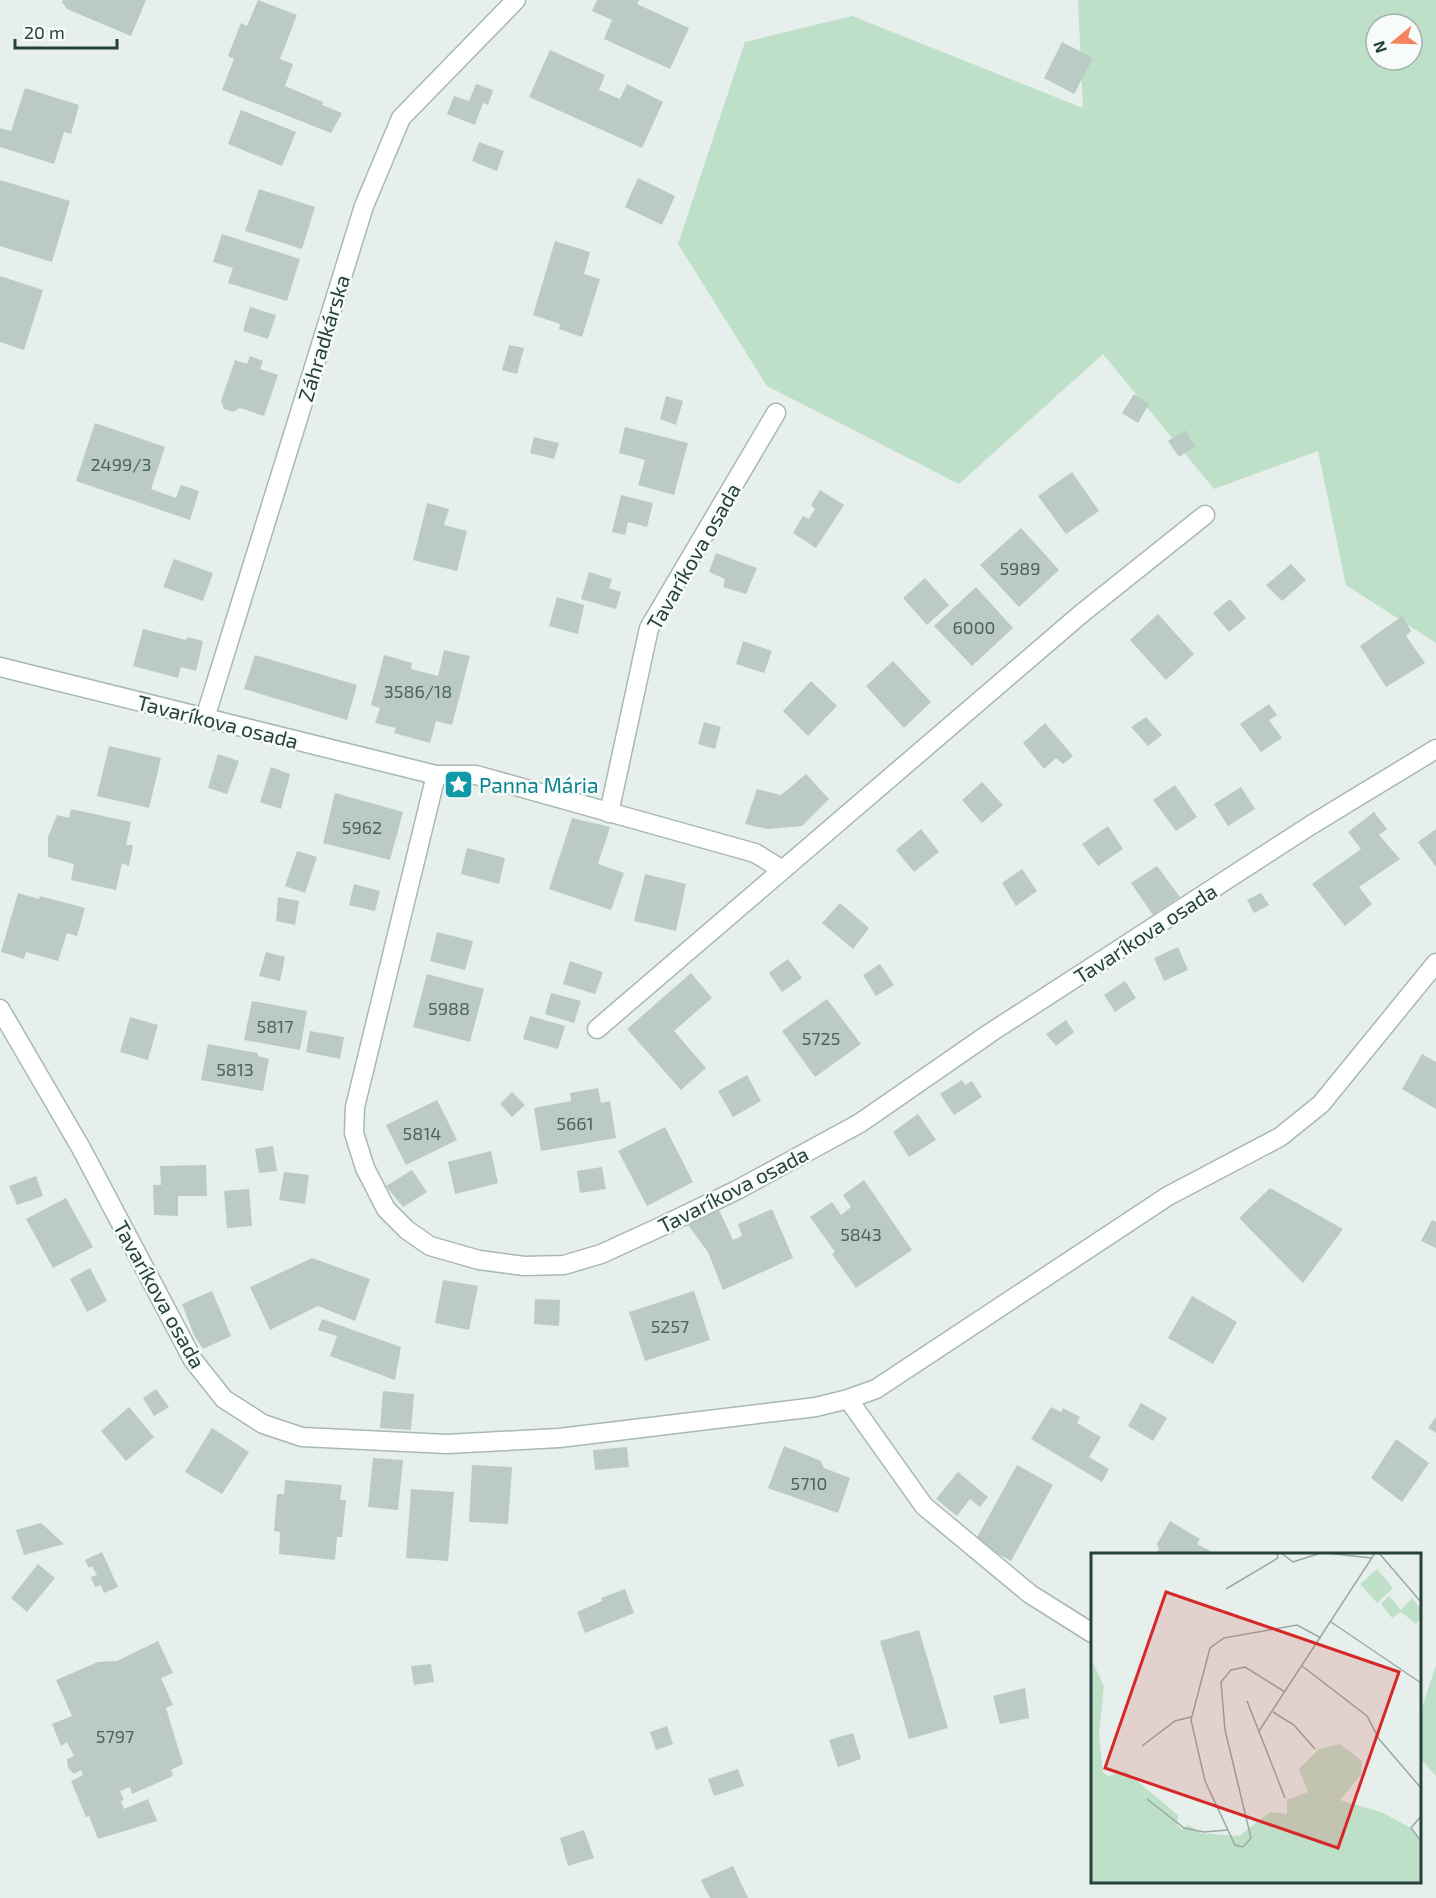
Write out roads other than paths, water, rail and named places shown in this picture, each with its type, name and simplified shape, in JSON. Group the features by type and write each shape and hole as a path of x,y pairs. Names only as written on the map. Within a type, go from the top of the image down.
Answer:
{"street":[{"name":"Záhradkárska","path":"205,718 364,206 401,118 516,0"},
{"name":"Tavaríkova osada","path":"609,813 648,628 776,413"},
{"path":"597,1029 1081,614 1205,515"},
{"name":"Tavaríkova osada","path":"0,667 436,775 476,775 755,853 781,869"},
{"name":"Tavaríkova osada","path":"436,775 355,1107 354,1133 365,1168 386,1209 407,1230 429,1246 479,1260 524,1266 554,1266 601,1254 658,1228 737,1190 860,1122 990,1033 1311,825 1436,749"},
{"name":"Tavaríkova osada","path":"0,1009 81,1148 193,1360 224,1399 263,1424 302,1437 447,1444 559,1438 816,1407 876,1389 1168,1196 1280,1137 1321,1104 1436,963"},
{"path":"848,1399 924,1506 1030,1594 1091,1632"}],"place":[{"name":"Panna Mária","path":"458,784"}]}
